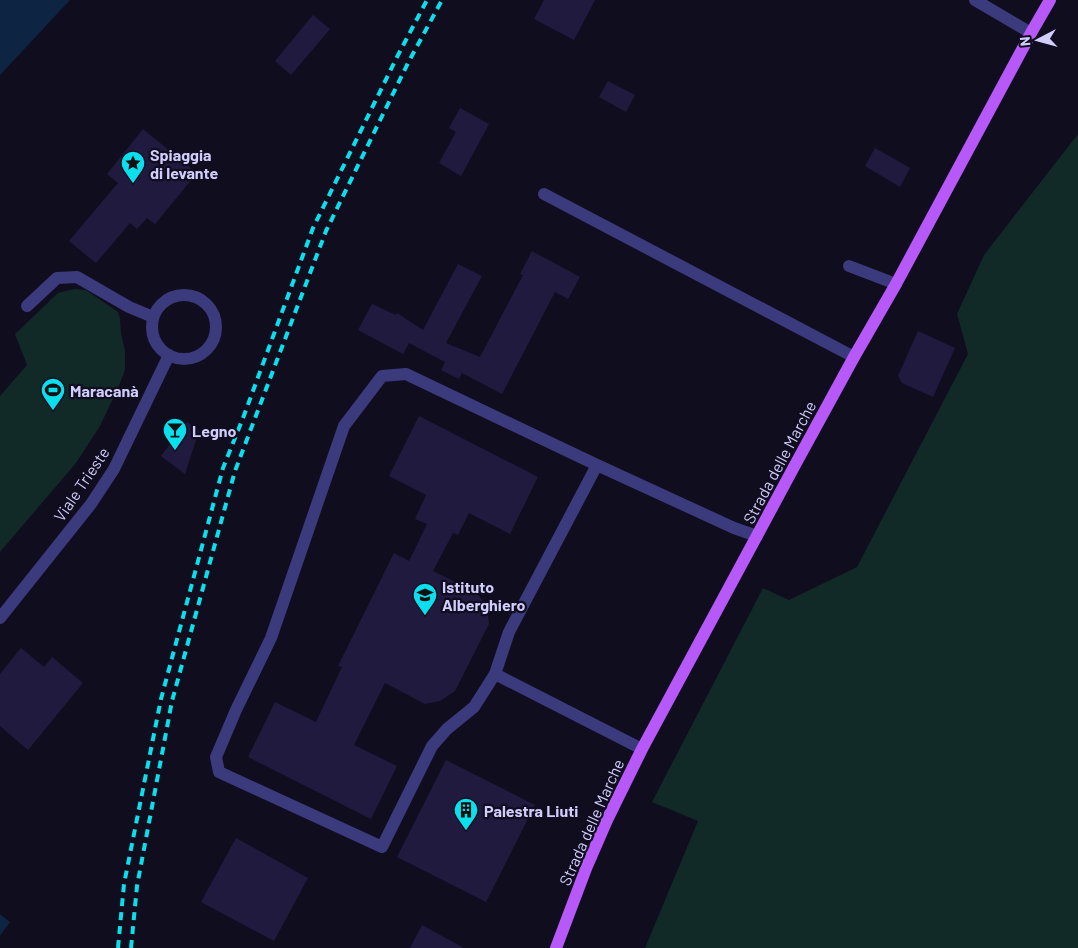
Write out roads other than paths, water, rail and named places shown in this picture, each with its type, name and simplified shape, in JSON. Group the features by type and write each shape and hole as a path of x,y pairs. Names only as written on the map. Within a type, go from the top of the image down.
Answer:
{"main road":[{"name":"Strada delle Marche","path":"556,948 587,866 642,749 854,357 896,284 1030,33 1050,0"}],"street":[{"path":"975,0 1030,33"},
{"path":"544,194 854,357"},
{"path":"849,266 896,284"},
{"path":"27,306 57,278 77,277 129,307 153,317"},
{"path":"173,297 192,297 208,307 213,316 216,327 214,338 208,348 200,355 190,359 178,359 160,348 154,339 153,317 158,308 173,297"},
{"name":"Viale Trieste","path":"0,618 91,504 114,469 169,355"},
{"path":"597,465 509,632 495,674 474,707 447,729 432,746 382,847 219,772 216,757 236,710 271,638 344,426 382,376 406,374 597,465 734,528 757,536"},
{"path":"495,674 642,749"}],"water":[{"path":"0,0 70,0 0,75"},
{"path":"0,914 10,922 0,936"}],"railway":[{"path":"118,948 124,884 161,699 223,468 313,228 427,0"},
{"path":"131,948 137,886 172,701 235,471 326,231 408,63 442,0"}],"place":[{"name":"Spiaggia di levante","path":"133,184"},
{"name":"Maracanà","path":"53,411"},
{"name":"Legno","path":"175,451"},
{"name":"Istituto Alberghiero","path":"425,616"},
{"name":"Palestra Liuti","path":"466,831"}]}
